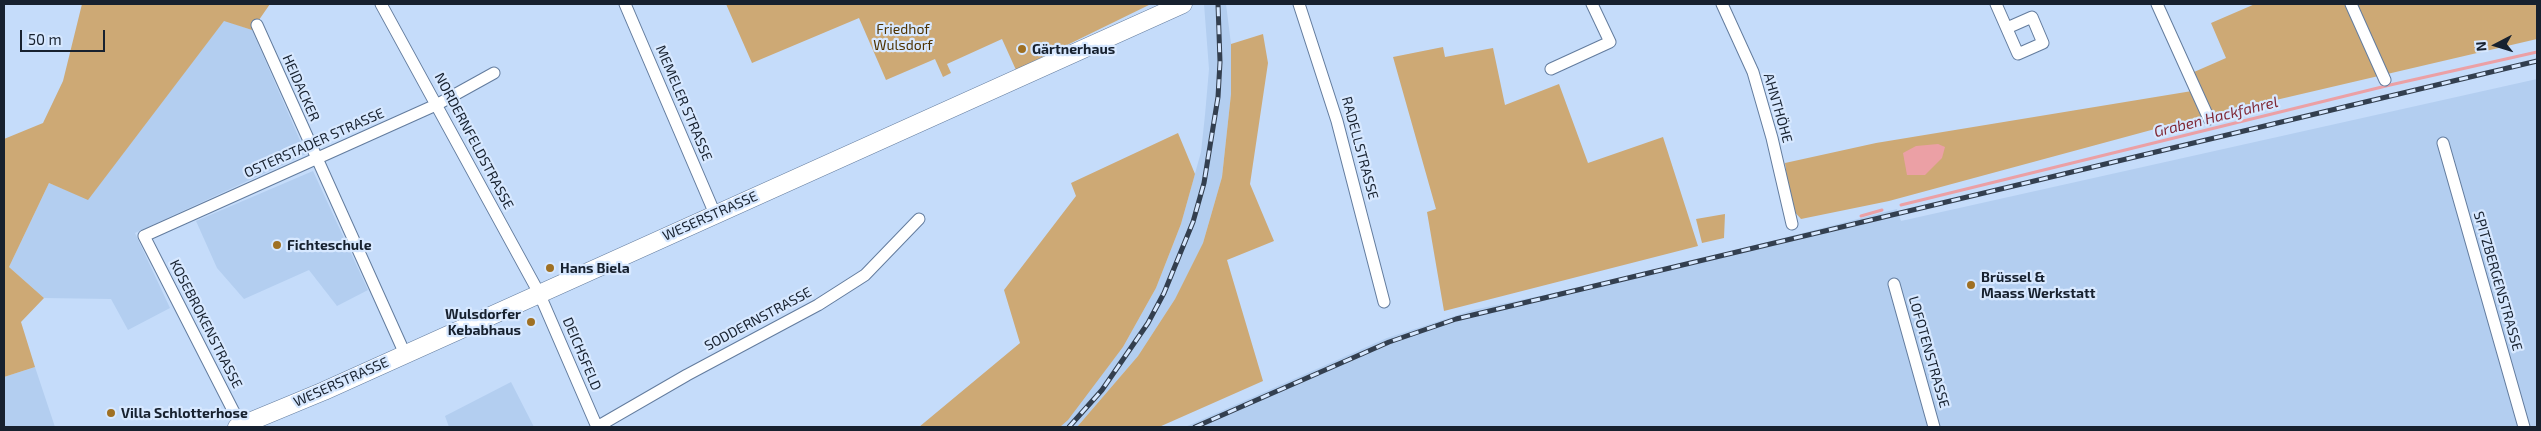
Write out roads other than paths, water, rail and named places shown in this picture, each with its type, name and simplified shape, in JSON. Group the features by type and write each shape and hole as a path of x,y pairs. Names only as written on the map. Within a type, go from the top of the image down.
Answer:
{"main road":[{"name":"WESERSTRASSE","path":"239,426 262,422 539,293 1183,4"}],"street":[{"name":"NORDERNFELDSTRASSE","path":"381,4 438,104 539,293"},
{"name":"MEMELER STRASSE","path":"625,4 715,214"},
{"name":"RADELLSTRASSE","path":"1298,4 1338,121 1384,302"},
{"path":"1552,69 1610,42 1592,4"},
{"name":"AHNTHÖHE","path":"1722,4 1753,72 1772,138 1792,224"},
{"path":"1996,4 2007,28"},
{"path":"2157,4 2208,119"},
{"path":"2351,4 2385,80"},
{"name":"HEIDACKER","path":"257,25 315,158 405,354"},
{"name":"OSTERSTADER STRASSE","path":"144,236 438,104 494,73"},
{"name":"SPITZBERGENSTRASSE","path":"2443,143 2524,427"},
{"name":"SODDERNSTRASSE","path":"597,427 687,375 818,305 865,275 919,219"},
{"name":"KOSEBROKENSTRASSE","path":"144,236 239,426"},
{"name":"LOFOTENSTRASSE","path":"1894,284 1934,427"},
{"name":"DEICHSFELD","path":"539,293 597,427"}],"waterway":[{"name":"Graben Hackfahrel","path":"1901,205 2390,85 2537,52"},
{"name":"Graben Hackfahrel","path":"1861,216 1882,210"}],"railway":[{"path":"1069,427 1102,390 1148,323 1164,293 1193,222 1204,183 1218,97 1220,62 1218,4"},
{"path":"1195,427 1389,342 1456,319 2537,61"}],"place":[{"name":"Gärtnerhaus","path":"1022,49"},
{"name":"Fichteschule","path":"277,245"},
{"name":"Hans Biela","path":"550,268"},
{"name":"Brüssel & Maass Werkstatt","path":"1971,285"},
{"name":"Wulsdorfer Kebabhaus","path":"531,322"},
{"name":"Villa Schlotterhose","path":"111,413"}],"park label":[{"name":"Friedhof Wulsdorf","path":"903,38"}]}
